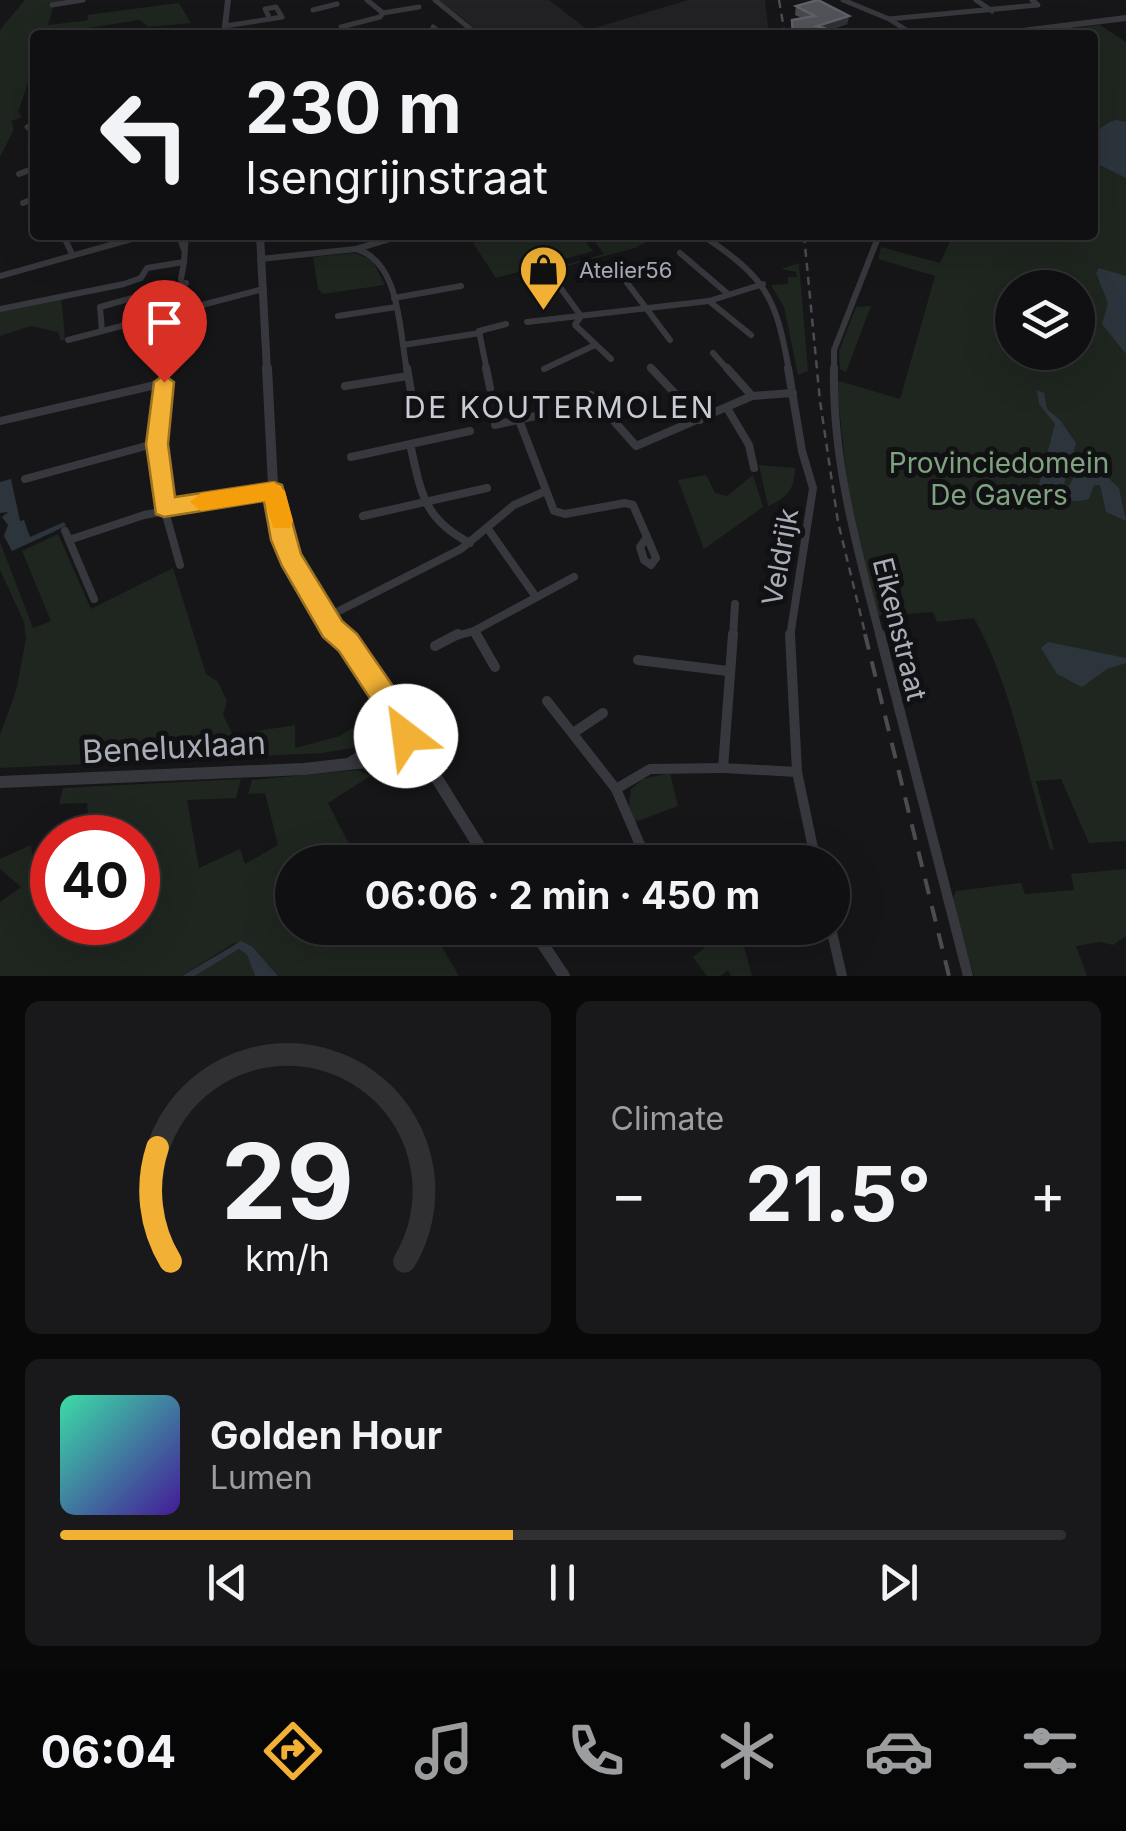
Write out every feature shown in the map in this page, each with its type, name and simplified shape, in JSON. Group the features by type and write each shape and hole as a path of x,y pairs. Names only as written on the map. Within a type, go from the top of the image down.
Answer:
{"street":[{"path":"52,5 83,0"},
{"path":"225,30 228,0"},
{"path":"320,0 326,6"},
{"path":"367,0 383,13"},
{"path":"434,0 472,30"},
{"path":"843,0 906,30"},
{"path":"976,0 992,11"},
{"path":"1016,0 1020,8"},
{"path":"889,19 1038,4 1032,0"},
{"path":"313,10 337,4"},
{"path":"341,27 383,13 419,7"},
{"path":"1033,30 1126,18"},
{"path":"225,26 270,19"},
{"path":"19,174 30,170"},
{"path":"23,203 30,200"},
{"path":"65,240 72,254"},
{"path":"0,276 127,240"},
{"path":"102,330 100,307 183,281 182,240"},
{"path":"260,240 274,491 282,540 326,618 348,642 403,724 404,741 421,756 478,845"},
{"path":"260,259 356,248 385,240"},
{"name":"Veldrijk","path":"709,240 764,284 780,318 814,496 790,633 796,772 812,845"},
{"name":"Eikenstraat","path":"877,240 834,350 833,409 848,512 968,976"},
{"path":"356,248 380,260 394,298 412,397"},
{"path":"680,253 728,294"},
{"path":"0,309 49,295 86,293 141,278 152,266 184,258"},
{"path":"636,272 622,276 646,308 646,316 670,340"},
{"path":"551,275 581,316"},
{"path":"526,322 710,301 764,284"},
{"path":"394,298 461,286"},
{"path":"68,340 263,289"},
{"path":"710,301 750,335"},
{"path":"338,316 396,308"},
{"path":"162,315 167,348 164,382 157,403 157,444 164,508 180,565"},
{"path":"581,316 575,324 611,359"},
{"path":"490,388 480,334 483,328 506,324"},
{"path":"403,345 480,334"},
{"path":"544,369 595,345"},
{"path":"713,353 752,396"},
{"path":"650,367 700,420"},
{"path":"344,386 408,376"},
{"path":"0,421 164,382"},
{"path":"591,395 636,446 752,396 792,393"},
{"path":"727,408 750,445 754,468"},
{"path":"494,425 540,415"},
{"path":"519,420 554,511 564,514 625,503 633,505 648,536"},
{"path":"351,457 470,431"},
{"path":"25,479 157,444"},
{"path":"410,444 424,502 436,525 470,543"},
{"path":"363,516 487,488"},
{"path":"326,618 470,543 514,505 546,490"},
{"path":"94,598 67,536 164,508 274,491"},
{"path":"488,530 536,597"},
{"path":"435,646 462,632 474,631 574,577"},
{"path":"723,768 735,604"},
{"path":"474,631 495,667"},
{"path":"638,660 728,671"},
{"path":"547,702 616,790 642,845"},
{"path":"573,733 602,713"},
{"name":"Beneluxlaan","path":"0,782 304,769 366,762 404,741"},
{"path":"616,790 650,769 796,772"},
{"path":"543,945 564,976"},
{"path":"835,945 842,976"}],"shaded area":[{"path":"439,0 549,0 588,30 478,30"},
{"path":"688,0 765,0 768,30 588,30"},
{"path":"1126,122 1126,178 1098,164 1098,135 1109,123"},
{"path":"1099,268 1126,276 1126,354 1102,324 1108,303 1096,273"},
{"path":"1037,390 1044,393 1047,409 1076,443 1064,484 1069,486 1084,458 1088,459 1119,488 1126,521 1106,512 1100,485 1094,485 1089,499 1076,501 1055,498 1038,488 1055,424 1039,404"},
{"path":"11,479 20,521 24,520 30,537 64,522 66,526 12,551 4,536 8,525 2,517 8,512 0,513 0,482"},
{"path":"1048,642 1126,658 1126,663 1107,669 1082,687 1057,674 1041,648"},
{"path":"241,941 253,947 278,976 255,976 247,955 239,949 195,976 182,976"}],"green space":[{"path":"25,0 74,0 49,4 53,7 48,25 88,20 87,15 179,3 191,23 148,27 140,20 86,30 30,30 30,77 18,112 22,117 11,121 14,129 0,157 0,30"},
{"name":"Provinciedomein De Gavers","path":"1100,25 1126,42 1126,841 1089,843 1061,779 1036,781 1054,850 1050,849 999,674 974,618 937,622 933,612 877,616 850,505 836,380 900,399 935,276 878,259 881,247 940,263 951,240 1098,240 1098,30 1078,28"},
{"path":"584,240 593,251 496,278 473,243"},
{"path":"594,240 650,240 635,248 492,286 604,254"},
{"path":"355,253 372,260 385,285 323,294 318,289 313,257"},
{"path":"799,263 808,371 798,375 784,307 771,285 788,284 788,277 797,277 796,272 781,269"},
{"path":"61,295 65,339 61,341 58,332 31,326 0,336 0,310"},
{"path":"871,306 846,372 840,369 839,351 856,307"},
{"path":"759,465 795,468 789,492 768,506"},
{"path":"706,475 715,493 727,496 753,475 763,507 704,549 678,480"},
{"path":"58,534 91,609 173,568 206,674 218,682 227,701 223,715 233,735 295,725 295,748 340,736 376,712 376,735 352,748 322,753 0,768 0,735 16,691 26,639 24,622 0,570 0,542 33,628 51,621 22,551"},
{"path":"397,759 328,803 349,845 278,845 265,793 248,794 252,780 358,770 368,775 378,769 374,761"},
{"path":"670,773 678,806 635,822 629,805 631,789 643,779"},
{"path":"241,779 236,798 187,800 199,868 240,849 245,864 275,847 275,945 441,945 459,976 278,976 253,947 234,943 182,976 0,976 0,902 21,887 0,869 0,859 30,845 30,945 160,945 160,815 88,815 87,803 59,804 63,788"},
{"path":"1126,869 1126,936 1113,945 1100,942 1076,946 1087,976 974,976 952,902 956,891 1021,883 1025,894 1074,890 1071,874"},
{"path":"708,945 744,945 752,976 731,976 728,970 720,976 707,976 693,957"},
{"path":"239,949 247,955 255,976 195,976"}],"building":[{"path":"818,0 849,16 817,26 830,30 793,30 792,20 815,16 796,6"}],"railway":[{"path":"779,0 784,30"},
{"path":"804,240 820,401 838,522 866,637"},
{"path":"865,634 949,976"}],"slow traffic":[{"path":"201,502 274,491 282,521"}],"place":[{"name":"Atelier56","path":"544,312"}],"district":[{"name":"DE KOUTERMOLEN","path":"560,407"}],"route":[{"path":"164,382 157,444 164,508 274,491 283,526 282,540 290,558 332,629 348,642 403,724 406,736"}]}
